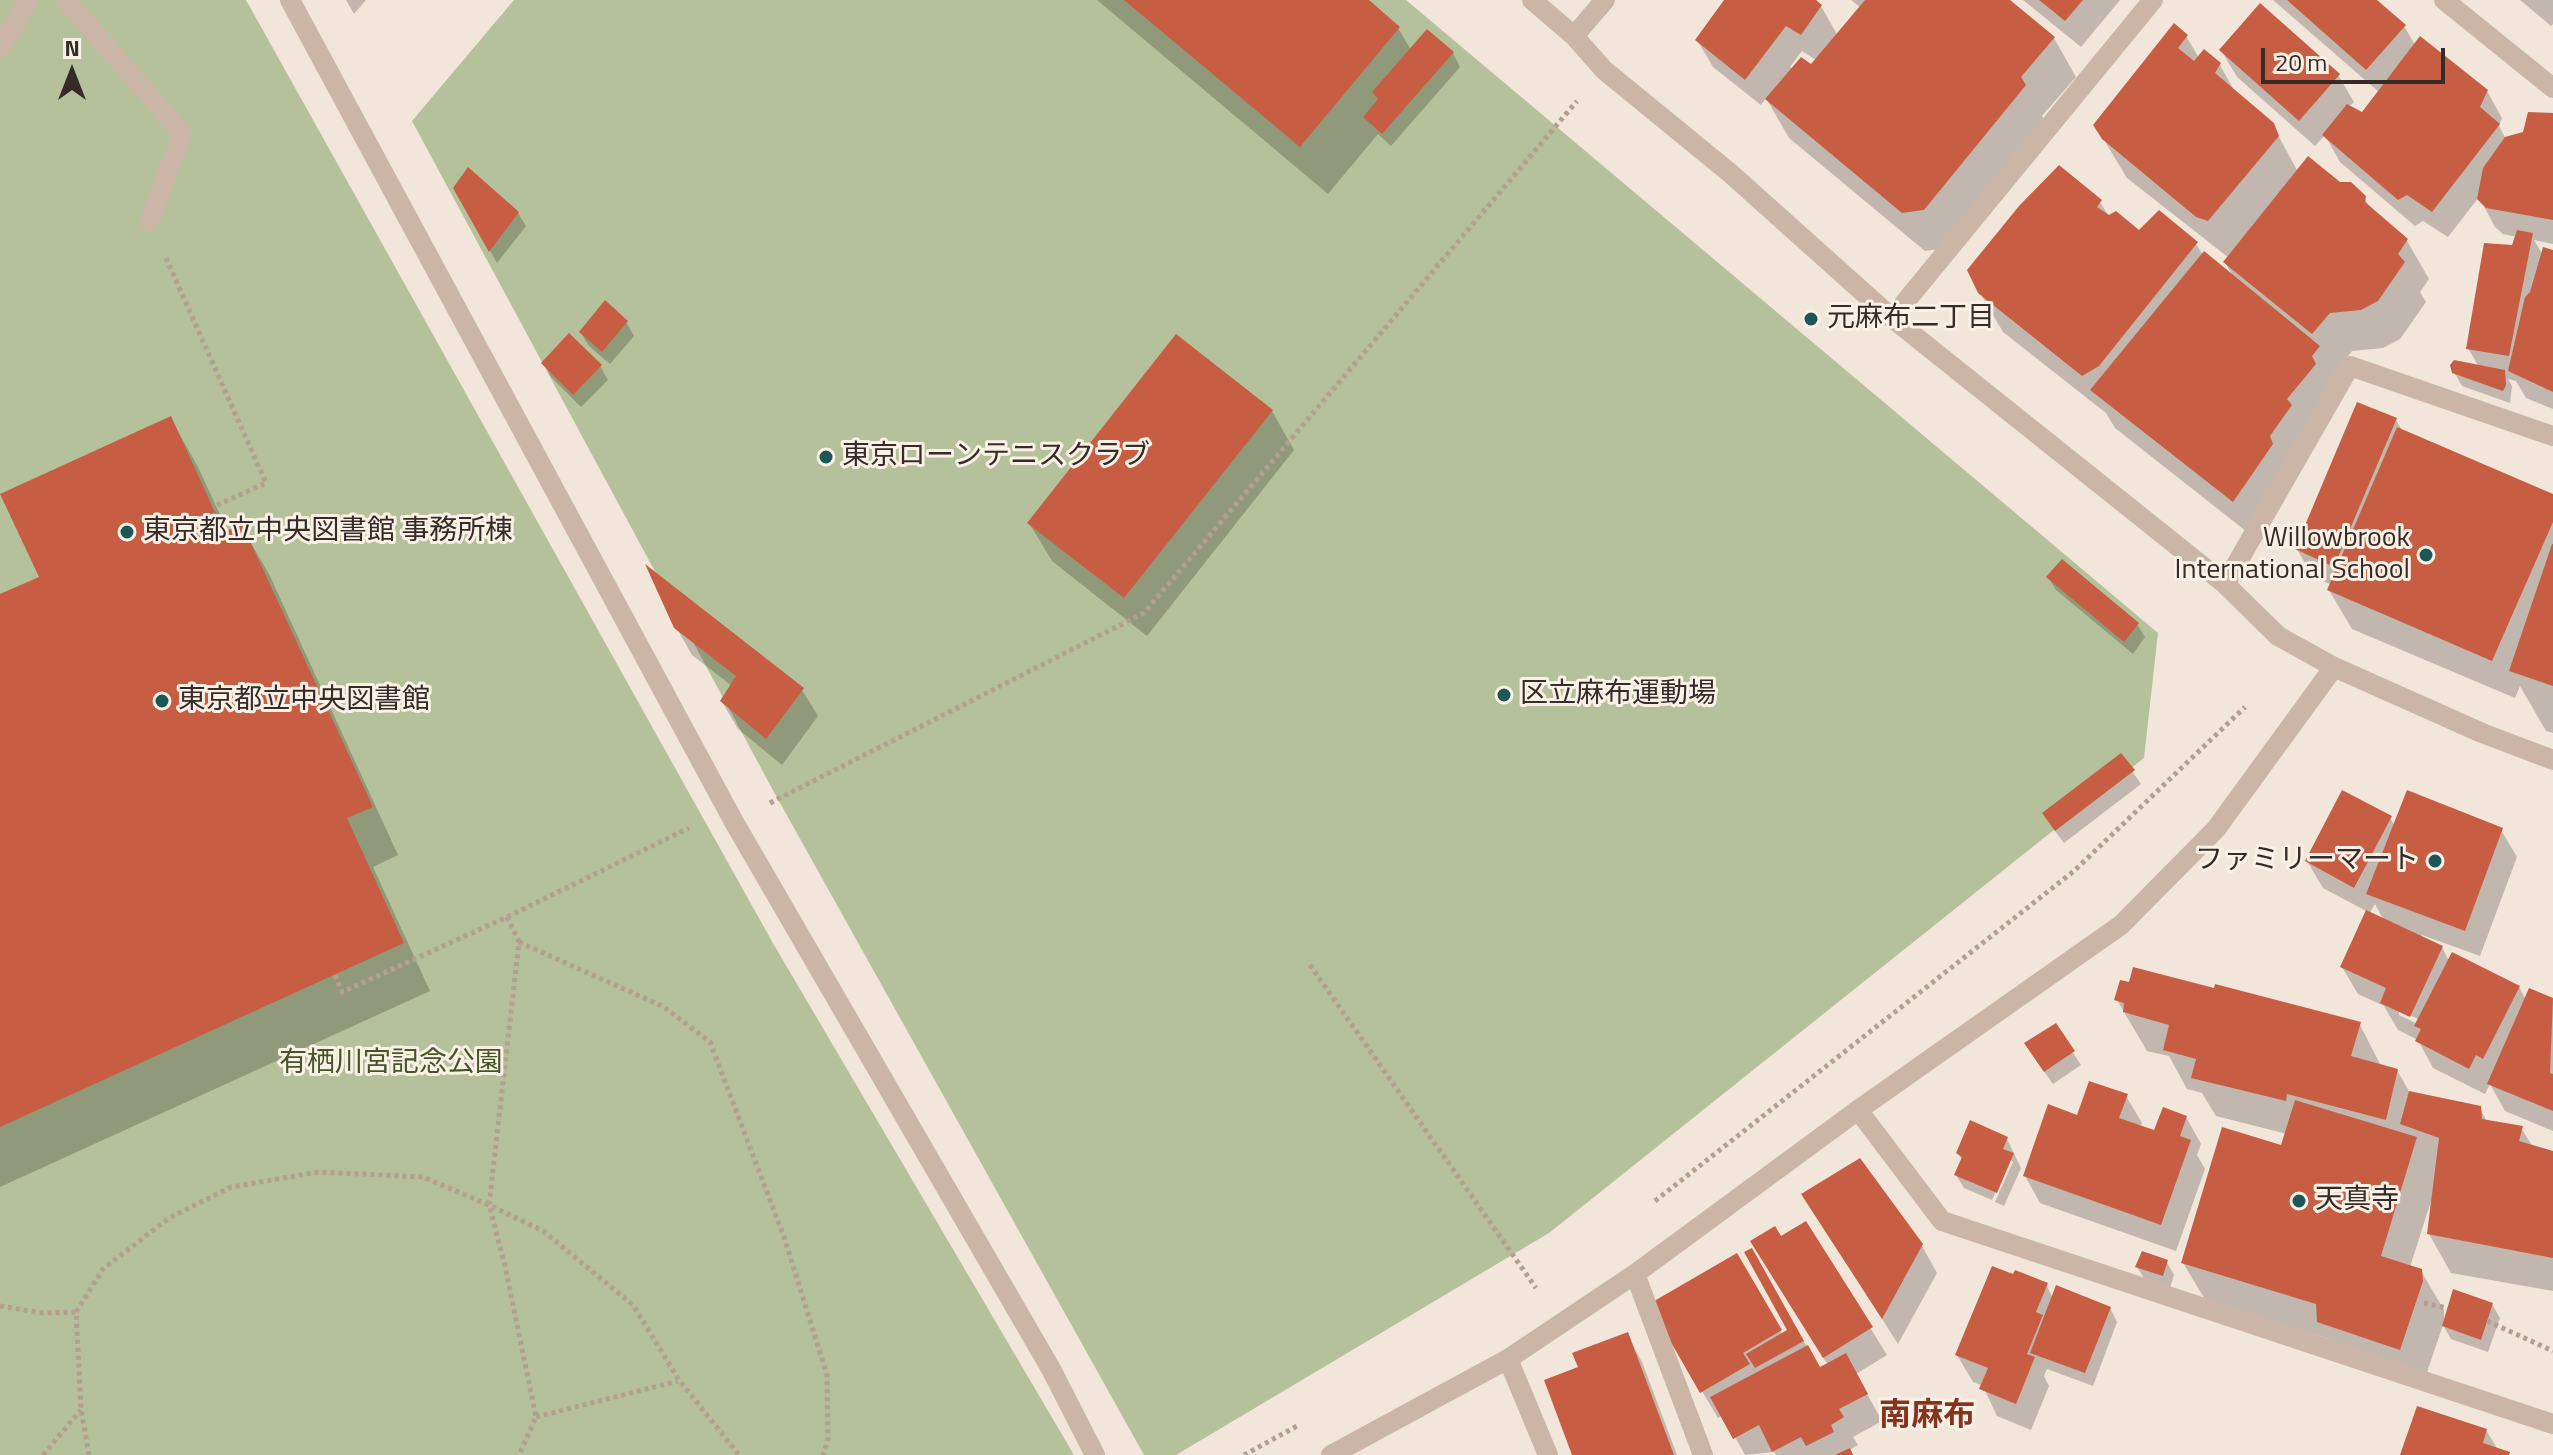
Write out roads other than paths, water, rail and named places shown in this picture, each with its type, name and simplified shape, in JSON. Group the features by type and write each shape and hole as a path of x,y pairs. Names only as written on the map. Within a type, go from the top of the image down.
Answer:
{"street":[{"path":"0,47 29,0"},
{"path":"66,0 182,133 150,221"},
{"path":"290,0 734,822 1051,1369 1095,1455"},
{"path":"1532,0 1574,36 1604,70 1730,173 1892,318 2225,584 2278,636 2334,667 2482,733 2553,760"},
{"path":"1574,36 1605,0"},
{"path":"1892,318 2153,0"},
{"path":"2444,0 2553,88"},
{"path":"2225,584 2350,366 2553,436"},
{"path":"1331,1455 1508,1359 1635,1274 1858,1110 2121,925 2216,829 2334,667"},
{"path":"1858,1110 1942,1221 2553,1424"},
{"path":"1635,1274 1703,1455"},
{"path":"1508,1359 1548,1455"}],"place":[{"name":"元麻布二丁目","path":"1811,319"},
{"name":"東京ローンテニスクラブ","path":"826,457"},
{"name":"東京都立中央図書館 事務所棟","path":"127,532"},
{"name":"Willowbrook International School","path":"2426,555"},
{"name":"区立麻布運動場","path":"1504,695"},
{"name":"東京都立中央図書館","path":"162,701"},
{"name":"ファミリーマート","path":"2435,861"},
{"name":"天真寺","path":"2299,1201"}],"district":[{"name":"南麻布","path":"1927,1417"}],"park label":[{"name":"有栖川宮記念公園","path":"391,1064"}]}
